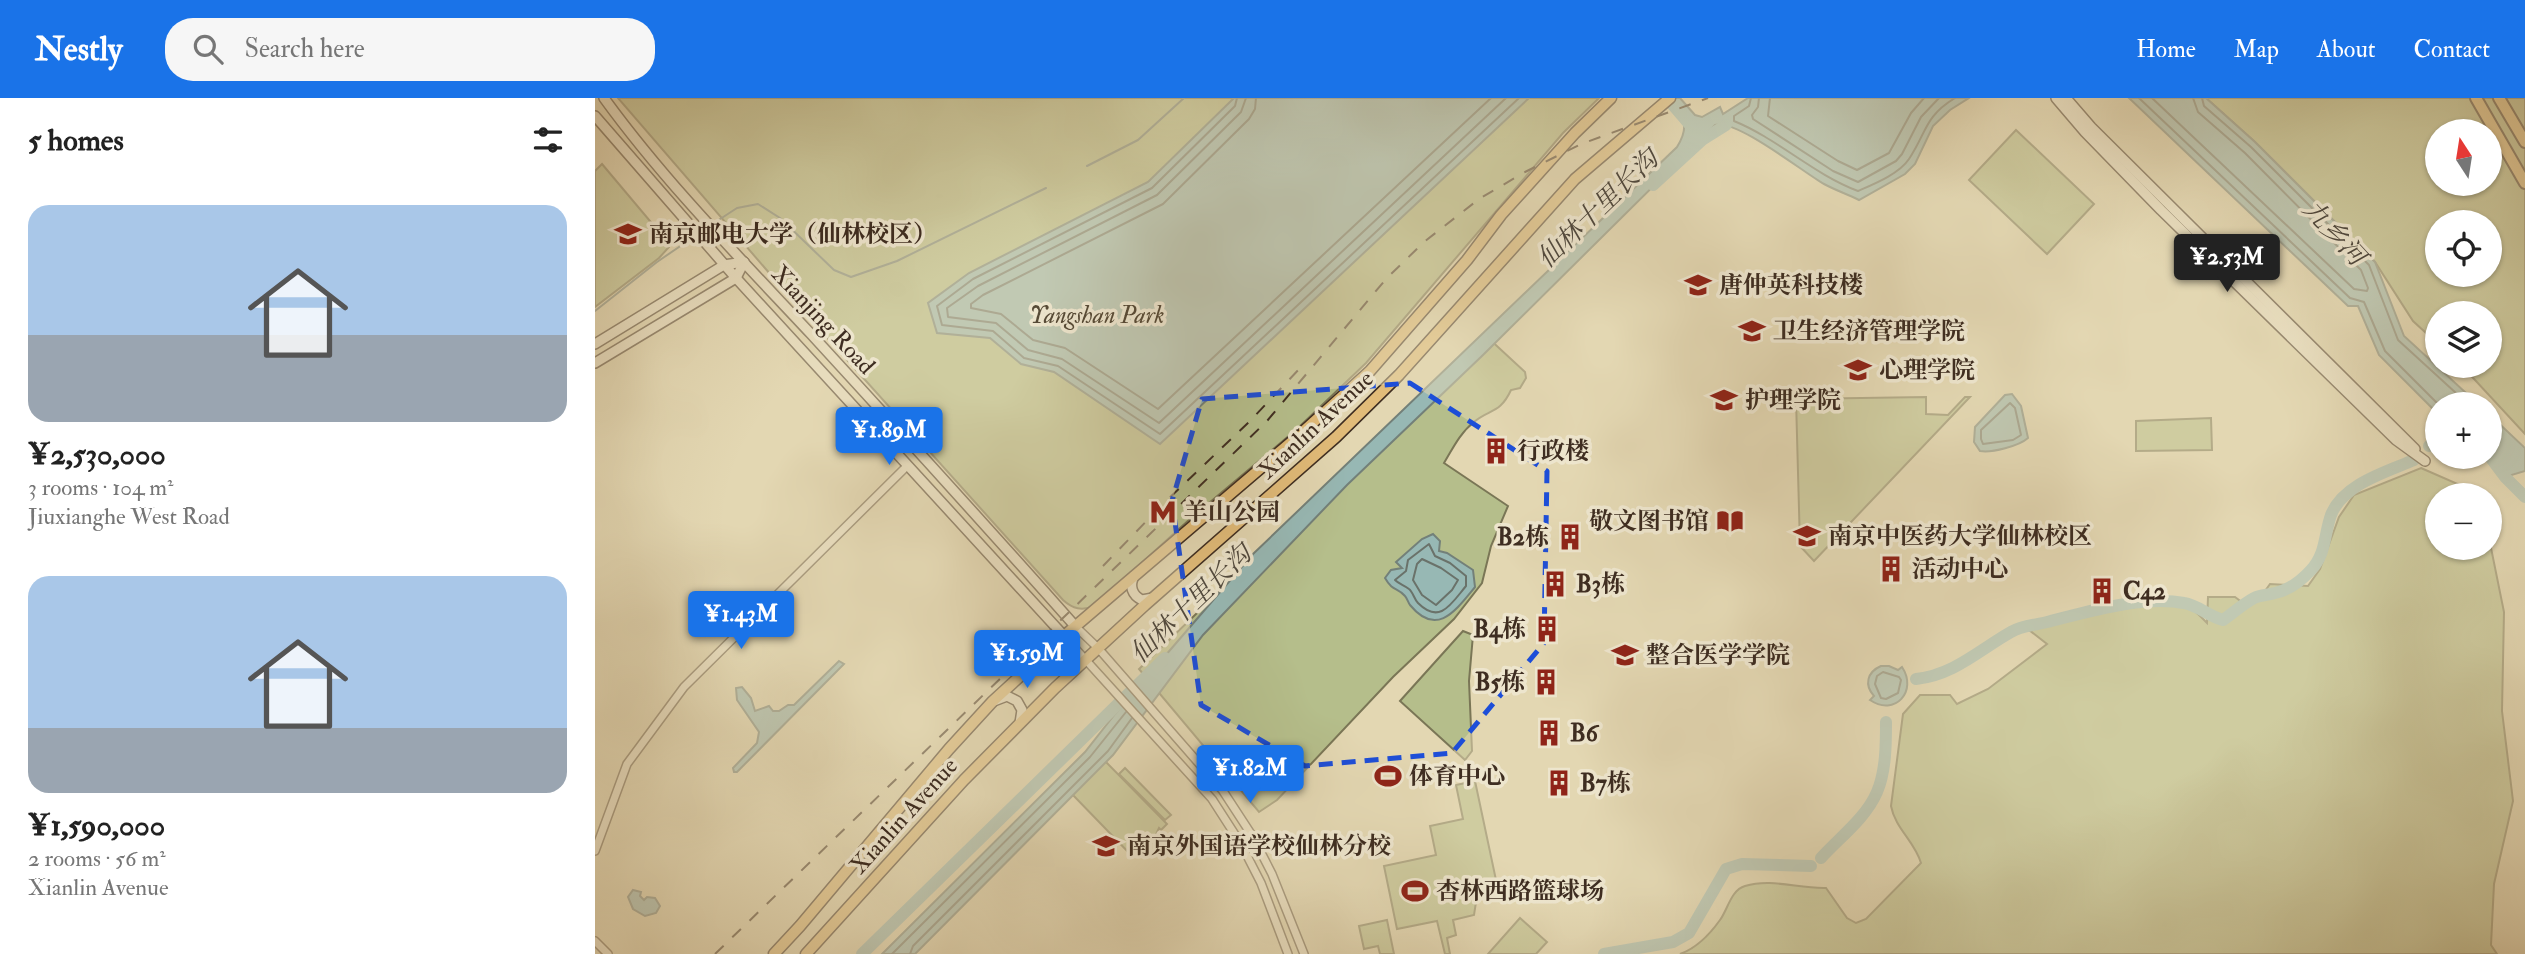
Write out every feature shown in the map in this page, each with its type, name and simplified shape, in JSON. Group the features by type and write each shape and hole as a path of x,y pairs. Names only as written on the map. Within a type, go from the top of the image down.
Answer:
{"highway":[{"path":"2476,98 2525,183"},
{"path":"2499,98 2525,142"}],"main road":[{"name":"Xianjing Road","path":"604,98 626,129 702,215 921,453 1075,626"},
{"name":"Xianlin Avenue","path":"774,954 993,701 1075,626 1370,371 1467,260 1509,205 1611,98"},
{"name":"Xianlin Avenue","path":"806,954 964,780 1086,657 1336,437 1399,375 1575,179 1670,98"},
{"path":"2056,98 2161,210 2396,440 2425,461 2332,365 2091,127 2066,98"},
{"name":"Xianjing Road","path":"595,116 724,265 1064,636"},
{"path":"595,344 724,265 744,262"},
{"path":"595,363 736,278 744,262"},
{"path":"1134,576 1131,586 1133,593 1142,600 1153,598"},
{"path":"993,701 1003,696 1017,701 1023,714 1019,724"}],"street":[{"path":"595,851 628,764 684,687 907,466"},
{"path":"1075,626 1098,648 1216,782 1238,814 1272,874 1304,954"},
{"path":"1064,636 1086,657 1212,799 1241,844 1261,883 1288,954"},
{"path":"595,941 608,954"}],"highlighted area":[{"path":"1410,383 1547,471 1544,643 1452,753 1305,766 1201,705 1172,501 1202,399"}],"green space":[{"name":"Yangshan Park","path":"618,98 1599,98 1563,133 1366,363 1297,429 1190,519 1094,606 1082,609 1063,600 777,282"},
{"path":"2206,98 2525,98 2525,434 2502,409 2502,392 2486,392 2473,378 2502,378 2502,301 2425,301 2425,332 2413,321 2375,262 2255,142"},
{"path":"2016,130 2094,204 2047,254 1969,180"},
{"name":"南京邮电大学（仙林校区）","path":"602,164 669,247 659,258 595,307 595,171"},
{"path":"1485,335 1525,372 1526,378 1520,388 1511,390 1503,403 1469,426 1444,463 1508,506 1491,546 1482,583 1454,619 1393,677 1277,800 1259,812 1139,669"},
{"path":"1926,397 1926,414 1948,415 1965,397 1970,397 1814,561 1800,546 1796,399"},
{"path":"2211,418 2212,450 2136,451 2136,421"},
{"path":"2421,468 2455,483 2425,483 2425,560 2493,560 2504,612 2502,711 2513,801 2494,884 2491,945 2497,954 1680,954 1707,935 1720,920 1736,891 1745,886 1775,883 1826,888 1847,918 1856,923 1866,919 1921,863 1891,806 1903,714 1920,695 1950,695 1957,704 1988,689 2047,644 2029,630 2105,612 2165,604 2189,608 2207,623 2208,597 2235,597 2243,603 2265,591 2270,584 2308,586 2320,569 2339,517 2354,495"},
{"path":"1463,631 1473,635 1469,681 1472,751 1465,760 1400,701"},
{"path":"1104,760 1167,824 1161,830 1159,828 1152,843 1137,850 1133,857 1070,792"},
{"path":"1125,768 1171,815 1165,820 1119,774"},
{"path":"1475,781 1496,880 1479,883 1474,915 1453,920 1456,935 1447,938 1450,954 1445,954 1437,921 1397,929 1384,866 1436,855 1430,826 1463,819 1456,785"},
{"path":"1520,918 1547,942 1536,954 1488,954"},
{"path":"1387,920 1394,954 1380,954 1378,946 1364,949 1359,926"}],"water":[{"path":"1234,98 1529,98 1160,444 1054,372 1021,364 990,338 937,333 928,303 969,273 1148,182"},
{"path":"1668,98 1680,98 1695,115 1702,117 1720,107 1723,114 1748,98 1969,98 1950,110 1933,126 1915,164 1905,174 1859,200 1824,184 1753,137 1725,125 1715,125 1483,355 1347,485 1203,635 1113,755 915,954 882,954 1085,752 1252,555 1677,147 1684,126 1681,115"},
{"path":"2129,98 2206,98 2255,142 2375,262 2404,336 2425,355 2425,378 2450,378 2465,392 2425,392 2425,401 2379,355 2358,306 2348,306"},
{"path":"2012,394 2021,406 2028,438 2005,448 1980,451 1974,442 1975,427 2005,395"},
{"path":"2502,426 2525,448 2525,471 2505,477 2496,469 2502,469"},
{"path":"1433,534 1440,541 1439,551 1447,553 1473,570 1475,587 1453,612 1437,620 1420,615 1405,596 1385,578 1391,570 1402,568 1396,562 1422,539"},
{"path":"839,661 844,664 737,772 734,772 733,768 757,743 759,732 737,700 736,688 742,687 751,698 755,711 769,706 773,711 779,711 788,705 794,705"},
{"path":"1881,666 1898,670 1902,667 1906,676 1907,685 1901,699 1888,705 1870,700 1874,696 1868,683 1870,675"},
{"path":"633,890 641,892 640,896 644,900 647,897 655,898 660,906 656,913 645,916 633,909 628,897"}],"waterway":[{"path":"1087,166 1138,140 1184,98"},
{"name":"仙林十里长沟","path":"1667,98 1691,126"},
{"name":"仙林十里长沟","path":"1653,185 1702,140 1726,125"},
{"path":"714,223 737,208 758,204 780,218 834,270 851,277 897,261 1046,188"},
{"path":"595,311 695,236"},
{"path":"1916,679 1930,677 1954,667 2019,628 2115,606 2151,601 2184,603 2223,620 2254,598 2285,590 2303,578 2316,564 2331,515 2345,495 2367,480 2414,460"},
{"name":"九乡河","path":"2499,469 2525,497"},
{"name":"仙林十里长沟","path":"862,954 1165,658"},
{"path":"1821,858 1859,819 1877,792 1884,766 1886,722"},
{"path":"1604,954 1673,942 1689,933 1726,869 1742,864 1811,866"}],"railway":[{"path":"715,954 1267,421 1386,279 1424,242 1479,199 1525,172 1581,144 1708,98"},
{"path":"1103,566 1303,365"}],"place":[{"name":"南京邮电大学（仙林校区）","path":"628,234"},
{"name":"唐仲英科技楼","path":"1698,285"},
{"name":"卫生经济管理学院","path":"1752,331"},
{"name":"心理学院","path":"1858,370"},
{"name":"护理学院","path":"1724,400"},
{"name":"行政楼","path":"1496,451"},
{"name":"羊山公园","path":"1163,512"},
{"name":"敬文图书馆","path":"1730,521"},
{"name":"南京中医药大学仙林校区","path":"1807,536"},
{"name":"B2栋","path":"1570,537"},
{"name":"活动中心","path":"1891,569"},
{"name":"B3栋","path":"1555,584"},
{"name":"C42","path":"2102,591"},
{"name":"B4栋","path":"1547,629"},
{"name":"整合医学学院","path":"1625,655"},
{"name":"B5栋","path":"1546,682"},
{"name":"B6","path":"1549,733"},
{"name":"体育中心","path":"1388,776"},
{"name":"B7栋","path":"1559,783"},
{"name":"南京外国语学校仙林分校","path":"1106,846"},
{"name":"杏林西路篮球场","path":"1415,891"}]}
